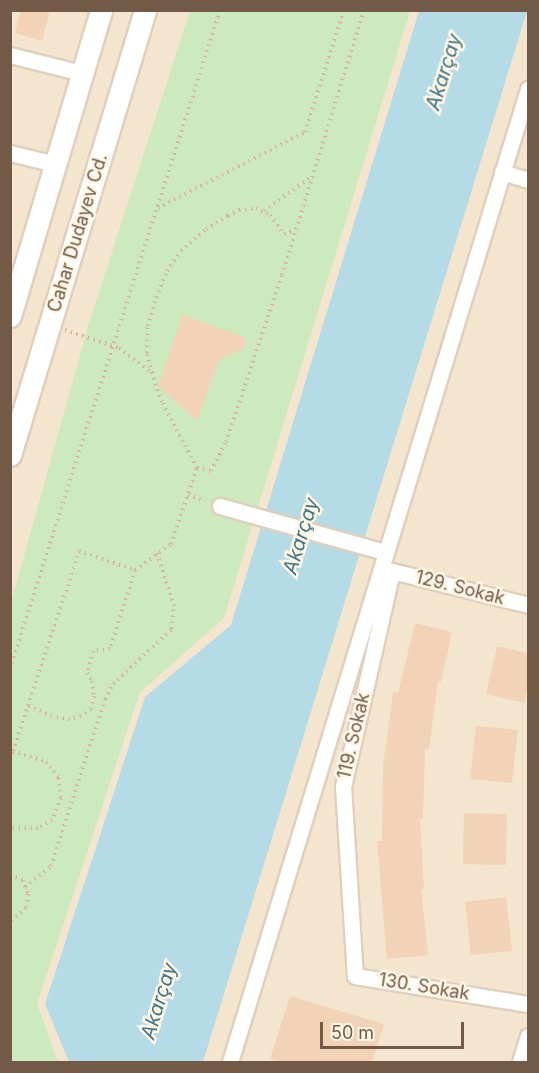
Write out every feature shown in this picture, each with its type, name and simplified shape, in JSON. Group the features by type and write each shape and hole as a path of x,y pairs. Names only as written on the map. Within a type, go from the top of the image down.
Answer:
{"main road":[{"path":"10,316 101,10"},
{"name":"Cahar Dudayev Cd.","path":"10,456 146,10"}],"street":[{"path":"10,55 82,73"},
{"path":"230,1062 528,89"},
{"path":"10,153 55,164"},
{"path":"502,172 528,180"},
{"path":"219,506 385,552"},
{"name":"129. Sokak","path":"392,571 528,605"},
{"name":"119. Sokak","path":"355,976 343,786 392,571"},
{"name":"130. Sokak","path":"355,976 528,1004"},
{"path":"520,1062 528,1036"}],"path":[{"path":"10,669 220,10"},
{"path":"157,208 305,132 344,10"},
{"path":"197,468 211,471 226,442 364,10"},
{"path":"264,211 310,177"},
{"path":"28,706 52,716 70,719 81,716 91,709 94,696 92,681 87,673 93,651 110,649 135,570 171,544 197,468 170,418 147,353 148,326 154,303 167,271 181,251 206,229 239,210 256,208 264,211 284,234 295,230"},
{"path":"50,326 113,346 153,373"},
{"path":"10,759 79,551 135,570"},
{"path":"26,887 51,867 113,684 123,671 163,639 172,628 174,606 157,553"},
{"path":"10,826 38,828 52,820 61,798 59,778 46,762 14,751"},
{"path":"10,875 23,880 28,894 26,908 10,922"}],"shaded area":[{"path":"11,11 528,11 528,1062 11,1062"}],"green space":[{"path":"190,11 410,11 224,618 140,692 37,1004 58,1062 11,1062 11,603 89,323"}],"water":[{"name":"Akarçay","path":"419,11 527,11 203,1062 69,1062 45,1004 145,697 231,625"}],"building":[{"path":"21,10 50,10 42,41 15,33"},
{"path":"182,315 247,338 243,349 219,360 197,421 158,386"},
{"path":"415,623 452,632 441,682 438,681 429,749 425,749 423,819 420,819 424,889 421,889 428,955 387,959 377,841 382,841 383,767 393,692 398,693"},
{"path":"497,646 528,653 528,685 524,703 486,694"},
{"path":"476,726 518,730 512,783 470,779"},
{"path":"464,813 507,814 506,865 463,864"},
{"path":"506,897 512,951 471,955 465,902"},
{"path":"290,996 384,1024 372,1062 280,1062 270,1059"}]}
